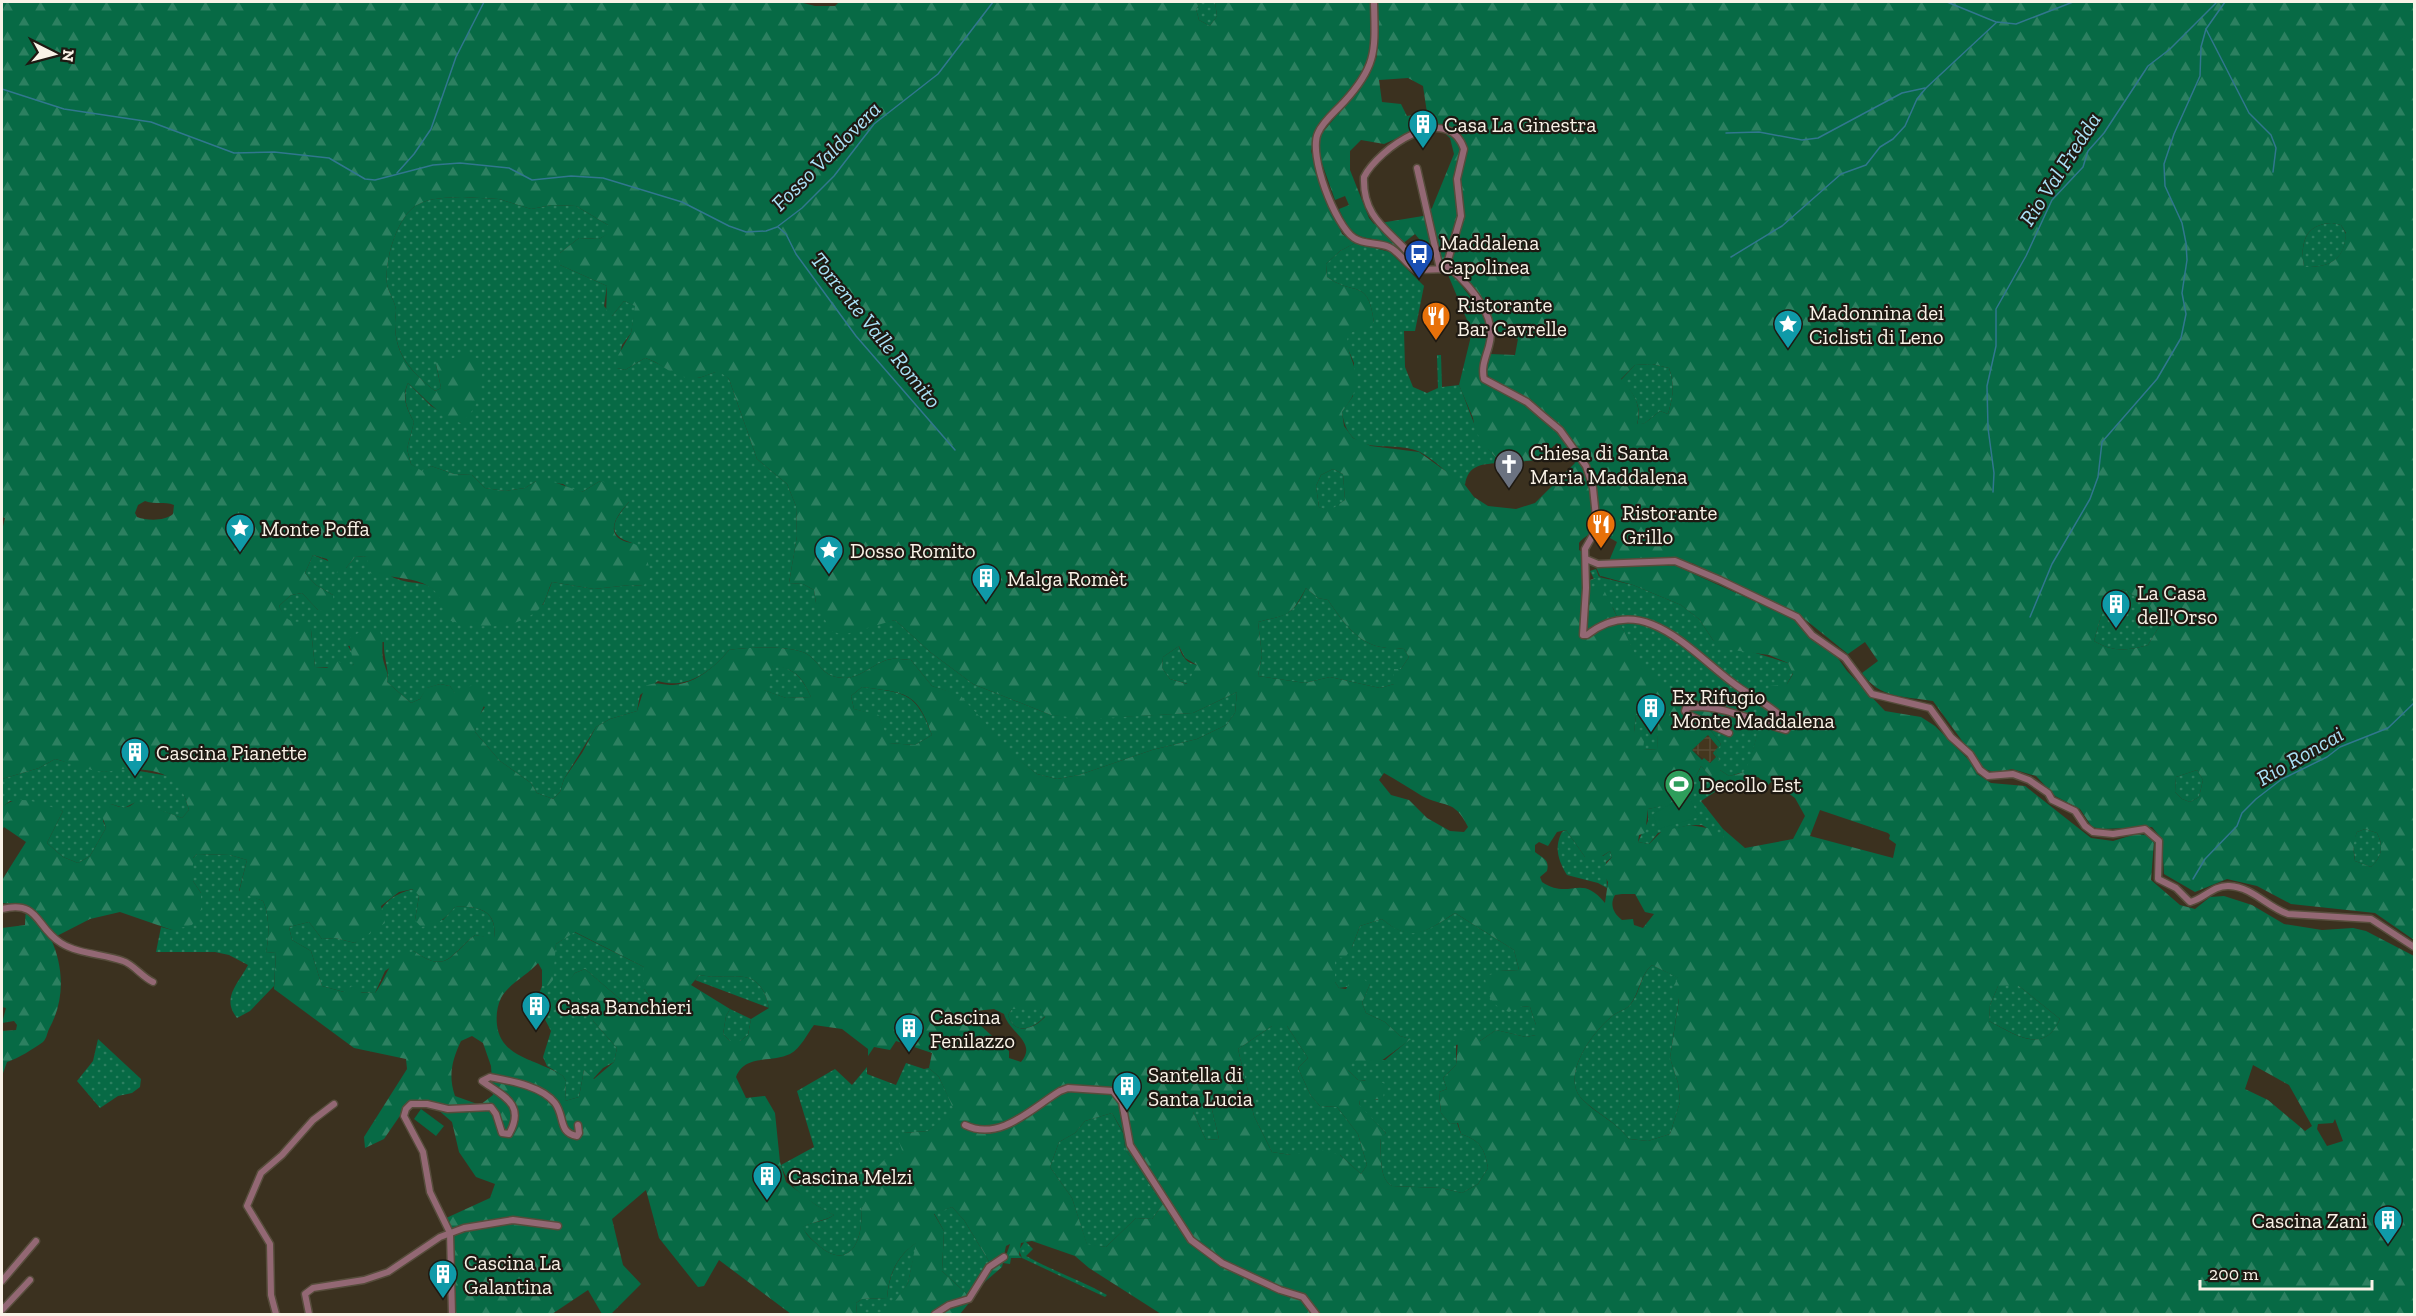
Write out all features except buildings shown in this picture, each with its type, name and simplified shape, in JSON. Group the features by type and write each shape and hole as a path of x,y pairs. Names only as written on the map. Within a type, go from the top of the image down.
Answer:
{"street":[{"path":"1374,2 1375,46 1370,69 1318,132 1315,156 1332,202 1349,234 1355,239 1390,247 1413,269 1453,270 1476,296 1490,326 1490,345 1483,372 1484,379 1527,402 1560,430 1586,466 1593,488 1596,518 1593,535 1585,549 1584,636 1599,626 1621,618 1659,627 1685,643 1789,725 1786,730 1742,716 1698,707 1686,708 1689,715 1729,733"},
{"path":"1421,270 1408,251 1372,216 1367,204 1364,177 1385,152 1433,127 1453,132 1464,149 1456,179 1461,216 1443,268"},
{"path":"1417,168 1443,268"},
{"path":"1586,559 1598,564 1675,561 1797,617 1812,635 1845,658 1869,692 1930,708 1951,737 1970,754 1980,770 1988,776 2013,774 2029,780 2048,793 2052,800 2075,811 2085,826 2093,832 2113,834 2139,829 2150,831 2159,841 2158,879 2176,888 2190,902 2208,891 2228,886 2259,896 2279,911 2288,914 2372,919 2415,947"},
{"path":"2,909 16,906 31,910 60,943 127,962 140,976 153,982"},
{"path":"452,1314 450,1233 430,1192 423,1152 404,1116 406,1109 411,1104 448,1109 491,1107 496,1114 502,1133 509,1134 515,1124 514,1111 509,1099 482,1081 490,1077 511,1081 546,1095 558,1108 564,1130 570,1135 577,1136 578,1125"},
{"path":"965,1125 983,1131 1006,1127 1068,1088 1113,1091 1122,1102 1130,1145 1191,1240 1222,1263 1280,1290 1303,1297 1316,1314"},
{"path":"276,1314 271,1295 270,1244 247,1206 261,1173 288,1150 313,1120 334,1104"},
{"path":"309,1314 305,1294 313,1288 364,1280 388,1272 440,1237 450,1233 489,1222 513,1220 558,1226"},
{"path":"2,1281 36,1241"},
{"path":"934,1314 949,1305 969,1299 989,1267 1004,1257"},
{"path":"2,1310 30,1280"}],"shaded area":[{"path":"1708,735 1718,747 1716,757 1709,763 1692,750"}],"green space":[{"path":"2,2 799,2 815,6 835,6 839,2 1201,2 1196,9 1199,20 1210,26 1217,16 1215,2 1372,2 1371,54 1363,73 1319,126 1311,151 1321,183 1342,234 1355,243 1340,251 1326,264 1327,277 1364,293 1368,299 1374,322 1369,328 1350,334 1347,339 1355,369 1356,383 1352,396 1342,412 1344,426 1353,438 1371,446 1419,452 1465,485 1474,497 1488,506 1516,509 1535,503 1575,463 1557,443 1538,460 1501,463 1484,445 1475,430 1473,418 1459,385 1472,332 1446,270 1449,270 1480,309 1488,330 1482,379 1536,413 1552,427 1579,459 1588,478 1593,499 1594,523 1589,534 1579,543 1579,550 1584,553 1585,582 1600,576 1596,567 1639,564 1676,566 1792,618 1816,643 1835,654 1847,671 1885,711 1921,717 1935,726 1973,764 1977,774 1991,783 2025,786 2091,838 2113,841 2136,834 2145,835 2154,841 2151,880 2180,905 2195,909 2210,897 2224,896 2252,905 2284,924 2322,930 2353,928 2366,931 2414,956 2414,1314 1161,1314 1089,1268 1075,1256 1032,1241 1021,1243 1019,1255 1022,1258 1011,1258 1010,1264 1003,1263 1002,1267 980,1286 992,1266 1005,1259 1010,1244 1006,1246 1004,1255 990,1263 964,1220 952,1207 934,1214 944,1231 942,1271 969,1296 969,1303 960,1314 886,1314 908,1283 916,1243 903,1254 895,1267 887,1298 862,1299 856,1303 857,1314 791,1314 719,1260 704,1286 698,1287 659,1238 646,1190 612,1219 623,1265 641,1284 611,1314 602,1314 588,1290 552,1314 456,1314 453,1236 444,1219 490,1198 495,1184 476,1177 459,1152 452,1122 436,1108 408,1104 384,1139 365,1148 364,1137 407,1069 406,1059 354,1048 274,989 276,952 266,953 268,927 263,901 239,892 247,860 230,855 197,854 193,858 193,881 201,893 201,911 192,925 172,930 120,912 90,919 51,939 60,973 58,1007 43,1042 7,1062 2,1076 2,1031 16,1030 17,1025 14,1021 2,1023 6,1008 2,1007 2,928 25,925 26,905 2,903 2,880 26,842 4,827 2,830 2,807 16,800 24,800 63,811 47,843 63,857 78,863 90,856 106,828 102,815 104,807 111,804 127,807 136,801 182,818 189,810 180,788 174,781 157,772 147,770 98,771 55,759 39,768 2,779 2,531 5,518 2,517","holes":["462,197 499,199 531,209 552,205 576,206 608,225 607,234 599,239 579,238 560,253 560,265 607,286 606,315 612,316 624,301 635,306 631,333 616,359 617,368 625,370 645,358 683,377 697,378 720,372 729,379 757,459 787,484 796,506 797,536 789,583 803,584 814,590 816,603 831,631 843,635 895,620 930,652 973,684 1051,715 1088,719 1193,713 1237,692 1235,713 1226,725 1197,739 1152,750 1079,775 1057,779 1037,774 1017,758 960,695 932,686 911,660 886,660 858,675 845,678 831,676 812,658 800,651 769,648 729,650 697,678 681,684 657,683 645,686 637,711 610,719 596,727 564,779 560,792 553,799 537,793 531,783 500,761 475,732 487,694 475,684 455,693 450,686 440,684 426,688 420,699 411,703 387,682 379,629 365,629 348,639 354,664 350,667 337,661 327,668 315,667 311,630 304,621 288,620 279,606 291,595 302,593 318,610 327,612 334,606 333,595 316,585 305,573 313,555 327,559 336,573 346,568 355,557 367,556 370,573 409,579 430,587 443,604 445,619 482,626 508,624 531,615 543,604 552,582 594,589 643,586 651,577 647,560 641,549 616,535 614,525 629,502 628,498 610,484 600,481 582,492 548,480 536,481 525,488 505,491 485,488 472,475 454,474 431,466 422,471 411,464 407,449 414,422 405,398 408,383 439,411 461,423 476,403 481,386 481,360 467,354 436,363 441,388 435,391 412,370 398,345 396,310 388,287 390,252 403,219 417,205 433,199","1333,469 1343,474 1345,500 1329,511 1319,507 1316,486 1321,475","145,501 174,505 173,514 166,518 156,520 141,518 135,513 138,505","1601,576 1633,585 1681,605 1699,619 1713,640 1725,649 1769,655 1788,663 1793,674 1787,684 1770,686 1746,767 1742,773 1729,776 1720,770 1720,761 1715,753 1721,744 1709,728 1701,725 1700,720 1712,715 1709,706 1675,696 1639,662 1604,590 1585,585 1585,583","1306,588 1318,598 1328,600 1357,636 1373,645 1404,649 1409,657 1401,669 1394,669 1394,684 1380,688 1330,677 1305,683 1258,676 1262,655 1258,622 1288,613","1179,646 1185,658 1197,665 1187,684 1170,679 1162,668 1163,657","773,666 792,671 811,697 786,698 764,690","862,687 900,693 908,697 921,710 932,735 915,745 889,743 879,715 854,709 851,696","1636,715 1658,718 1657,750 1643,749 1645,734 1634,732","1708,735 1718,747 1713,753 1716,757 1710,763 1704,758 1702,760 1692,750","1701,766 1721,788 1758,777 1768,785 1772,781 1795,798 1805,816 1793,839 1745,848 1723,829 1724,838 1713,829 1690,825 1662,831 1649,844 1638,842 1639,835 1645,833 1648,809 1667,804 1681,796","1384,773 1422,796 1453,808 1468,827 1464,832 1450,831 1427,818 1409,800 1391,795 1379,780","1820,810 1888,833 1889,839 1896,844 1893,858 1810,836","1566,830 1585,857 1599,858 1610,851 1612,857 1601,870 1608,882 1605,903 1589,889 1561,889 1542,882 1540,877 1547,871 1547,864 1545,859 1535,852 1535,845 1539,842 1548,846 1557,832","413,889 419,896 415,920 421,927 440,921 455,907 479,909 493,921 494,938 475,935 448,959 434,961 414,951 398,958 375,993 362,993 352,986 344,992 322,986 311,951 292,940 289,927 309,922 322,939 335,938 355,943 385,923 381,906 399,892","1635,894 1645,912 1654,914 1643,928 1634,925 1633,919 1622,920 1612,906 1615,895","1455,913 1514,950 1519,970 1499,971 1485,977 1487,989 1494,1003 1503,1010 1509,1012 1521,1006 1530,1007 1536,1025 1536,1035 1526,1037 1496,1030 1480,1041 1470,1030 1459,1031 1456,1065 1443,1078 1447,1089 1439,1092 1441,1113 1450,1124 1458,1123 1461,1134 1477,1142 1485,1156 1488,1168 1478,1184 1462,1193 1441,1188 1392,1186 1388,1182 1383,1172 1380,1139 1386,1133 1359,1105 1360,1100 1383,1099 1385,1084 1379,1081 1358,1080 1348,1070 1348,1060 1377,1064 1411,1039 1400,1036 1385,1022 1366,1013 1362,1003 1370,984 1361,977 1353,977 1346,989 1339,988 1335,982 1335,957 1345,958 1360,926 1382,919 1402,931 1427,930","575,932 644,967 644,989 659,1009 649,1016 634,1011 585,969 575,973 568,981 594,1022 617,1048 614,1062 594,1079 584,1070 579,1097 565,1101 566,1081 563,1076 514,1052 500,1036 497,1025 498,1008 504,993 538,963 542,970 542,986 548,986 553,980 556,944","1652,965 1678,978 1672,989 1679,999 1670,1058 1678,1083 1680,1102 1670,1134 1648,1141 1629,1139 1618,1127 1583,1100 1577,1090 1575,1080 1576,1068 1587,1044 1603,1024 1630,1005 1645,974","699,975 752,979 765,994 769,1008 751,1019 748,1035 740,1041 730,1041 723,1034 726,1016 730,1009 691,985","1998,986 2019,986 2060,1019 2046,1037 2028,1039 1989,1021 1990,1005","994,1009 1004,1014 1026,1049 1021,1062 1009,1058 1009,1051 971,1017 975,1011","1012,1009 1040,1009 1045,1017 1035,1025 1019,1028 1011,1022 1008,1015","814,1025 842,1029 868,1049 868,1056 874,1047 890,1050 896,1041 932,1053 929,1068 939,1077 954,1110 928,1131 903,1133 899,1142 903,1153 891,1156 878,1167 861,1209 857,1241 853,1249 846,1254 829,1253 805,1232 803,1227 834,1215 816,1205 786,1182 780,1162 775,1113 765,1096 746,1098 736,1077 746,1065 759,1060 783,1057 790,1054 804,1041","1272,1026 1287,1026 1308,1058 1298,1068 1311,1096 1320,1106 1337,1107 1358,1134 1367,1165 1361,1174 1340,1155 1320,1150 1291,1155 1272,1152 1254,1116 1238,1049","472,1036 483,1043 491,1066 493,1095 480,1105 455,1096 451,1075 453,1061 461,1041","2253,1065 2289,1085 2312,1126 2305,1131 2268,1100 2245,1089","1201,1096 1209,1097 1219,1139 1206,1140 1193,1112 1193,1102","1112,1113 1123,1132 1125,1149 1163,1204 1152,1219 1136,1218 1106,1247 1087,1244 1072,1198 1050,1167 1059,1142 1075,1133 1085,1121","2335,1119 2343,1141 2327,1146 2317,1129 2318,1124 2333,1123"]},
{"path":"1201,2 1215,2 1217,16 1210,26 1199,20 1196,9"},
{"path":"1376,2 2414,2 2414,940 2375,913 2291,904 2257,886 2227,879 2195,892 2164,874 2162,839 2152,827 2101,829 2092,827 2080,809 2055,796 2036,776 2012,769 1996,773 1982,768 1933,701 1893,695 1877,688 1869,681 1862,673 1878,661 1865,642 1848,654 1802,617 1692,563 1650,558 1609,561 1617,542 1596,530 1597,502 1593,478 1583,457 1552,423 1491,380 1486,372 1490,354 1515,355 1518,339 1495,331 1484,302 1454,268 1451,262 1457,238 1451,238 1445,261 1440,262 1439,257 1429,258 1429,251 1415,234 1397,248 1357,235 1345,222 1339,209 1349,205 1345,196 1335,200 1318,152 1319,137 1369,76 1377,56","holes":["1408,78 1423,86 1427,113 1407,116 1401,104 1382,102 1379,80","1440,129 1450,138 1454,154 1432,208 1423,216 1374,224 1369,218 1350,170 1350,151 1361,140 1384,144 1409,133","2332,223 2341,225 2346,233 2345,243 2334,261 2321,266 2304,267 2303,250 2306,236 2316,227","1652,364 1669,368 1673,391 1668,414 1660,411 1645,423 1637,424 1638,405 1630,389 1621,379 1635,365","2123,589 2150,606 2160,625 2148,645 2141,647 2114,649 2094,641 2105,602","2197,770 2203,780 2199,797 2190,802 2182,799 2175,792 2176,777","2365,829 2377,833 2381,842 2381,851 2371,867 2355,861 2354,846 2357,832"]},
{"path":"439,198 499,199 531,209 552,205 576,206 608,225 608,234 599,239 579,238 560,253 560,265 607,286 604,306 612,316 624,301 636,306 631,333 622,345 617,368 625,370 645,358 690,378 720,371 729,379 757,459 787,484 796,506 797,536 789,583 803,584 814,590 816,603 877,624 895,620 930,652 973,684 1051,715 1115,717 1193,713 1237,692 1235,713 1226,725 1197,739 1152,750 1079,775 1057,779 1037,774 1016,758 960,696 932,686 911,660 886,660 858,675 845,678 831,676 812,658 800,651 769,648 729,650 706,672 688,681 668,683 658,681 640,695 637,711 610,719 596,727 564,779 560,792 553,799 537,793 531,783 500,761 475,732 476,720 485,707 455,694 450,686 440,684 427,688 420,699 411,703 387,682 384,642 348,646 354,656 354,664 350,668 315,667 311,630 285,619 279,606 291,595 302,593 318,610 333,595 316,585 305,573 313,555 346,568 355,557 367,556 393,577 424,584 434,589 444,603 543,605 552,582 594,589 643,586 632,543 617,535 614,526 619,514 629,502 600,481 582,492 573,491 563,484 536,481 525,488 505,491 485,488 472,475 454,474 431,466 422,472 411,464 407,449 414,422 406,403 405,393 408,383 431,406 461,423 436,364 441,388 435,391 412,370 398,345 396,310 387,284 390,252 403,219 417,205"},
{"path":"2332,223 2341,225 2346,234 2342,251 2334,261 2328,264 2304,267 2303,250 2306,236 2316,227"},
{"path":"1355,243 1390,252 1424,286 1415,331 1404,331 1405,367 1413,387 1427,393 1438,388 1437,355 1441,355 1442,387 1459,385 1480,436 1501,463 1482,465 1473,469 1465,485 1420,452 1408,448 1362,443 1346,428 1342,412 1353,396 1354,363 1345,342 1349,333 1374,322 1368,299 1364,293 1327,277 1326,264 1340,251"},
{"path":"1652,364 1669,368 1673,386 1670,408 1668,414 1660,411 1645,423 1637,425 1639,412 1636,400 1621,380 1635,365"},
{"path":"1333,469 1343,474 1345,500 1329,512 1319,507 1316,486 1321,475"},
{"path":"1596,569 1599,577 1633,585 1681,605 1699,619 1713,640 1788,663 1793,673 1787,684 1766,703 1749,765 1744,772 1729,776 1720,770 1720,761 1715,753 1721,744 1709,728 1701,725 1698,701 1675,696 1638,662 1613,608 1585,585 1594,579 1590,571"},
{"path":"1306,588 1318,598 1328,600 1350,629 1365,641 1381,647 1404,649 1409,657 1401,669 1394,669 1394,684 1380,688 1330,677 1305,683 1258,676 1262,655 1258,622 1288,613 1297,604"},
{"path":"2123,589 2150,606 2160,625 2148,645 2120,649 2107,647 2094,641 2105,602"},
{"path":"1179,646 1185,659 1198,665 1188,684 1170,679 1162,668 1163,657"},
{"path":"773,665 781,666 797,675 811,697 786,698 763,690"},
{"path":"862,687 899,693 907,697 921,710 932,735 915,745 888,743 879,716 854,709 851,696"},
{"name":"Ex Rifugio Monte Maddalena","path":"1636,715 1659,718 1657,750 1643,749 1634,732"},
{"path":"55,759 104,772 121,768 169,776 181,785 189,810 182,818 136,802 124,808 111,804 103,821 106,828 90,856 78,863 63,857 47,843 63,811 10,801 2,807 2,779 39,768"},
{"path":"1701,766 1721,788 1701,801 1723,829 1725,839 1702,825 1690,825 1658,833 1649,844 1638,842 1648,821 1648,809 1666,804 1681,795"},
{"path":"2197,770 2203,780 2199,797 2190,802 2182,799 2175,792 2176,777"},
{"name":"Decollo Est","path":"1688,795 1699,817 1658,829 1653,814"},
{"path":"2365,829 2377,833 2381,842 2380,855 2371,867 2355,861 2353,842 2357,832"},
{"path":"1566,830 1585,857 1603,856 1610,851 1612,857 1606,862 1607,888 1598,883 1567,875 1559,859 1558,848 1562,832"},
{"path":"197,854 230,855 247,860 239,891 263,901 267,913 266,953 276,952 274,986 250,1011 237,1018 232,1011 231,997 248,965 229,955 215,952 156,952 161,927 172,930 201,893 193,881 192,859"},
{"path":"414,889 419,896 415,920 443,920 455,907 479,909 485,912 493,922 494,939 475,935 448,959 441,961 425,958 414,951 385,971 375,993 344,992 322,986 311,951 292,940 289,927 309,922 322,939 335,938 355,943 364,935 392,898"},
{"path":"1455,913 1514,950 1519,970 1499,971 1521,1006 1530,1007 1536,1025 1536,1035 1526,1037 1496,1030 1480,1041 1456,1045 1456,1065 1443,1078 1447,1089 1439,1092 1441,1113 1450,1124 1457,1123 1461,1134 1477,1142 1485,1156 1488,1168 1478,1184 1462,1193 1441,1188 1392,1186 1384,1177 1382,1165 1380,1138 1386,1133 1359,1106 1360,1100 1370,1098 1378,1100 1365,1080 1358,1080 1348,1070 1348,1060 1385,1060 1410,1039 1400,1036 1385,1022 1366,1013 1362,1003 1370,984 1339,988 1335,982 1335,956 1352,947 1360,926 1382,919 1401,931 1419,932"},
{"path":"574,932 644,967 644,989 659,1009 649,1016 634,1011 585,969 575,973 569,981 594,1022 617,1048 614,1062 603,1068 593,1079 584,1070 579,1097 565,1101 566,1081 563,1076 547,1066 543,1057 551,1031 536,1002 542,986 548,986 556,944"},
{"path":"1652,965 1679,978 1673,989 1679,998 1670,1058 1678,1083 1680,1102 1670,1134 1648,1141 1629,1139 1618,1127 1583,1100 1577,1090 1575,1080 1576,1068 1587,1044 1603,1024 1630,1005"},
{"path":"699,975 752,979 765,994 769,1008 695,980"},
{"path":"1998,986 2019,986 2060,1019 2053,1030 2046,1037 2028,1039 1989,1021 1990,1005"},
{"path":"730,1009 751,1019 748,1035 740,1041 730,1041 723,1034 726,1016"},
{"path":"1012,1009 1040,1009 1045,1016 1030,1027 1015,1026 1008,1015"},
{"path":"1272,1026 1287,1026 1308,1058 1298,1068 1311,1096 1320,1106 1337,1107 1358,1134 1367,1165 1361,1174 1340,1155 1291,1155 1272,1152 1254,1116 1238,1049"},
{"path":"98,1039 141,1079 140,1087 132,1093 118,1096 100,1108 77,1081 93,1061"},
{"path":"906,1063 924,1069 929,1068 939,1077 955,1111 928,1131 903,1133 903,1153 874,1170 869,1198 861,1209 860,1231 853,1249 846,1254 829,1253 818,1245 802,1227 834,1215 795,1189 781,1165 814,1147 797,1091 835,1069 852,1085 867,1067 867,1074 896,1085"},
{"path":"1201,1096 1209,1097 1219,1139 1206,1140 1193,1112 1193,1102"},
{"path":"421,1109 444,1126 436,1136 414,1119"},
{"path":"1112,1113 1123,1133 1125,1149 1163,1204 1152,1219 1136,1218 1106,1247 1087,1245 1072,1198 1050,1167 1059,1142 1075,1133 1085,1121"},
{"path":"952,1207 964,1220 990,1263 969,1296 942,1271 944,1231 934,1213"},
{"path":"1025,1241 1033,1249 1026,1256 1107,1295 1105,1297 1022,1258 1019,1250"},
{"path":"917,1242 908,1283 888,1314 857,1314 856,1303 862,1299 887,1298 895,1266 904,1253"}],"waterway":[{"path":"397,173 414,154 431,129 456,57 484,2"},
{"name":"Fosso Valdovera","path":"2,89 64,109 151,122 234,153 274,152 329,158 365,179 375,180 433,165 460,163 509,168 532,180 571,176 603,178 682,202 746,232 766,231 777,227 802,208 834,176 874,124 938,74 993,2"},
{"path":"1947,2 1996,22"},
{"path":"1731,257 1782,226 1841,174 1866,165 1880,147 1893,139 1905,126 1917,99 1926,88 1997,22 2016,24 2073,2"},
{"name":"Rio Val Fredda","path":"1993,492 1994,473 1988,428 1987,386 1996,346 1996,309 2026,256 2052,200 2083,167 2088,151 2104,133 2148,66 2170,49 2217,2"},
{"path":"2030,617 2052,564 2090,499 2098,477 2102,442 2157,379 2181,338 2186,314 2182,293 2187,260 2186,243 2182,223 2165,186 2164,164 2174,134 2200,76 2201,47 2206,29 2225,2"},
{"path":"2206,29 2249,113 2271,135 2276,148 2273,172"},
{"path":"1726,133 1759,132 1802,140 1818,138 1902,93 1925,88"},
{"name":"Torrente Valle Romito","path":"778,227 786,234 796,254 856,336 955,450"},
{"name":"Rio Roncai","path":"2193,879 2205,859 2237,826 2242,813 2256,799 2282,779 2327,757 2340,747 2388,728 2414,703"}],"place":[{"name":"Casa La Ginestra","path":"1423,150"},
{"name":"Maddalena Capolinea","path":"1419,280"},
{"name":"Ristorante Bar Cavrelle","path":"1436,342"},
{"name":"Madonnina dei Ciclisti di Leno","path":"1788,350"},
{"name":"Chiesa di Santa Maria Maddalena","path":"1509,490"},
{"name":"Ristorante Grillo","path":"1601,550"},
{"name":"Monte Poffa","path":"240,554"},
{"name":"Dosso Romito","path":"829,576"},
{"name":"Malga Romèt","path":"986,604"},
{"name":"La Casa dell'Orso","path":"2116,630"},
{"name":"Ex Rifugio Monte Maddalena","path":"1651,734"},
{"name":"Cascina Pianette","path":"135,778"},
{"name":"Decollo Est","path":"1679,810"},
{"name":"Casa Banchieri","path":"536,1032"},
{"name":"Cascina Fenilazzo","path":"909,1054"},
{"name":"Santella di Santa Lucia","path":"1127,1112"},
{"name":"Cascina Melzi","path":"767,1202"},
{"name":"Cascina Zani","path":"2388,1246"},
{"name":"Cascina La Galantina","path":"443,1300"}]}
